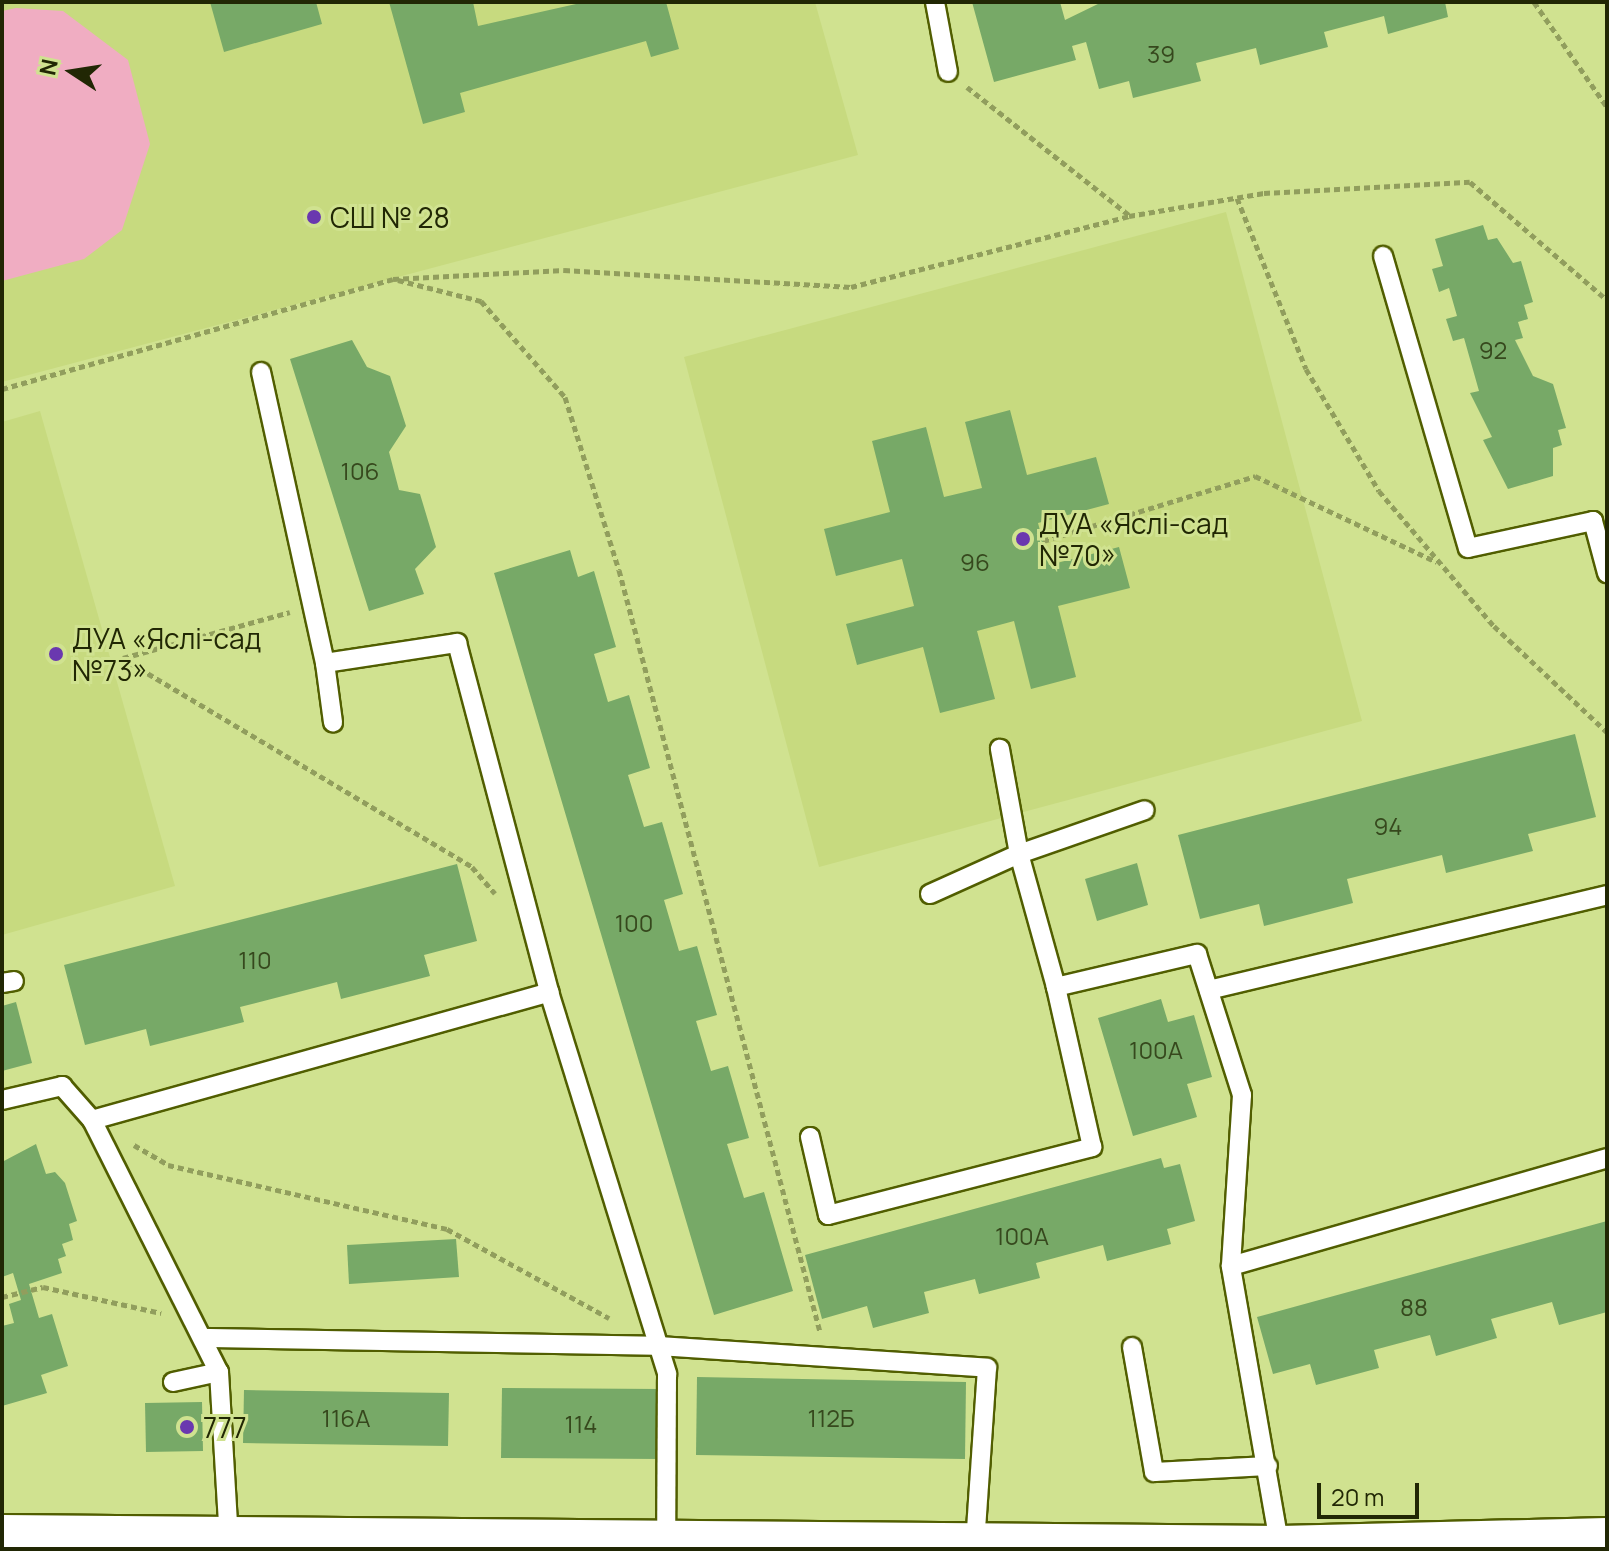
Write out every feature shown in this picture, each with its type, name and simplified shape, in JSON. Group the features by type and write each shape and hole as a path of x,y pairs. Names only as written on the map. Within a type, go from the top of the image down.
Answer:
{"main road":[{"path":"2,1537 107,1543 229,1539 353,1544 666,1542 1281,1548 1607,1540"}],"lane":[{"path":"935,2 948,72"},
{"path":"1383,256 1468,548 1593,521 1607,573"},
{"path":"261,372 325,663 333,722"},
{"path":"325,663 457,643 549,992 667,1374 666,1542"},
{"path":"810,1137 828,1215 1092,1147 1056,987 1019,854 1000,749"},
{"path":"930,894 1019,854 1145,810"},
{"path":"1209,990 1607,895"},
{"path":"1056,987 1197,954 1242,1095 1231,1266 1281,1548"},
{"path":"92,1120 549,992"},
{"path":"2,1100 62,1086 92,1120 205,1338 219,1372 229,1539"},
{"path":"1231,1266 1607,1158"},
{"path":"205,1338 660,1346 987,1368 974,1547"},
{"path":"1132,1347 1154,1472 1268,1466"},
{"path":"173,1382 219,1372"}],"path":[{"path":"1534,2 1607,107"},
{"path":"948,72 1129,216"},
{"path":"2,389 393,279 564,270 851,287 1129,216 1237,198 1470,182 1607,300"},
{"path":"1237,198 1306,369 1379,491 1494,626 1607,732"},
{"path":"393,279 481,301 565,397 619,570 827,1356"},
{"path":"1043,541 1255,476 1442,565"},
{"path":"312,606 122,658 472,867 501,900"},
{"path":"92,1120 168,1165 447,1229 660,1346"},
{"path":"2,1297 43,1287 180,1317 205,1338"}],"shaded area":[{"name":"СШ № 28","path":"2,2 815,2 858,155 2,382"},
{"path":"16,8 63,11 128,60 150,144 122,230 84,259 2,281 2,11"},
{"name":"ДУА «Яслі-сад №70»","path":"1226,212 1362,721 819,867 684,357"},
{"name":"ДУА «Яслі-сад №73»","path":"40,411 175,886 2,935 2,422"}],"building":[{"path":"210,2 316,2 322,24 224,52"},
{"name":"СШ № 28","path":"389,2 473,2 478,26 585,2 666,2 679,49 651,57 646,41 460,93 465,112 423,124"},
{"path":"972,2 1060,2 1065,20 1102,2 1445,2 1448,17 1388,34 1384,16 1324,32 1328,47 1260,65 1256,48 1196,63 1201,81 1133,98 1129,81 1099,89 1086,42 1072,46 1076,60 994,82"},
{"path":"1483,225 1488,240 1497,238 1513,263 1521,261 1533,302 1524,305 1528,319 1518,322 1523,338 1515,340 1533,376 1553,384 1566,428 1558,430 1562,445 1553,448 1553,476 1508,489 1483,440 1492,437 1470,393 1479,391 1464,338 1453,341 1446,319 1457,316 1449,288 1439,292 1432,269 1443,266 1435,239"},
{"path":"352,340 367,367 390,376 406,426 389,452 399,490 420,494 436,547 415,569 424,594 369,611 290,359"},
{"name":"ДУА «Яслі-сад №70»","path":"1010,410 1027,475 1096,457 1109,504 1038,523 1049,565 1119,547 1130,588 1058,606 1076,677 1031,689 1014,621 977,631 995,699 940,713 923,647 857,665 846,624 914,606 902,559 836,576 824,529 890,512 872,441 926,427 944,497 982,488 965,422"},
{"path":"570,550 578,577 594,571 616,647 594,654 608,702 629,695 650,768 628,775 644,827 662,822 683,894 664,900 679,951 697,946 717,1015 696,1021 711,1071 728,1066 749,1138 727,1144 744,1198 764,1192 793,1291 714,1315 494,573"},
{"path":"1575,734 1596,817 1528,834 1533,851 1446,873 1442,855 1347,879 1353,903 1264,926 1259,904 1200,919 1178,835"},
{"path":"1137,863 1148,905 1097,921 1085,879"},
{"path":"457,864 477,941 424,955 430,976 341,999 337,982 240,1007 244,1022 150,1046 146,1029 85,1045 64,965"},
{"path":"1161,999 1168,1022 1194,1015 1212,1077 1187,1084 1197,1117 1133,1136 1098,1018"},
{"path":"16,1002 32,1063 2,1071 2,1006"},
{"path":"36,1144 46,1174 55,1172 65,1183 77,1221 69,1224 73,1240 62,1244 66,1256 58,1259 62,1273 29,1284 39,1318 52,1314 68,1366 41,1375 47,1393 2,1406 2,1326 14,1323 9,1304 21,1300 13,1273 2,1277 2,1162"},
{"path":"1161,1158 1164,1168 1180,1164 1195,1221 1167,1229 1171,1244 1107,1261 1103,1245 1036,1263 1040,1278 979,1294 975,1279 924,1292 929,1313 873,1328 867,1306 822,1319 805,1255"},
{"path":"1607,1221 1607,1312 1559,1325 1552,1302 1491,1319 1497,1338 1436,1356 1430,1335 1374,1350 1379,1368 1316,1385 1310,1364 1273,1374 1257,1317"},
{"path":"456,1239 459,1277 349,1284 347,1245"},
{"path":"697,1377 966,1382 965,1459 696,1455"},
{"path":"502,1388 660,1389 660,1459 501,1458"},
{"path":"244,1390 449,1393 448,1446 243,1443"},
{"path":"202,1402 203,1451 146,1452 145,1403"}],"place":[{"name":"СШ № 28","path":"314,217"},
{"name":"ДУА «Яслі-сад №70»","path":"1023,539"},
{"name":"ДУА «Яслі-сад №73»","path":"56,654"},
{"name":"777","path":"187,1427"}]}
